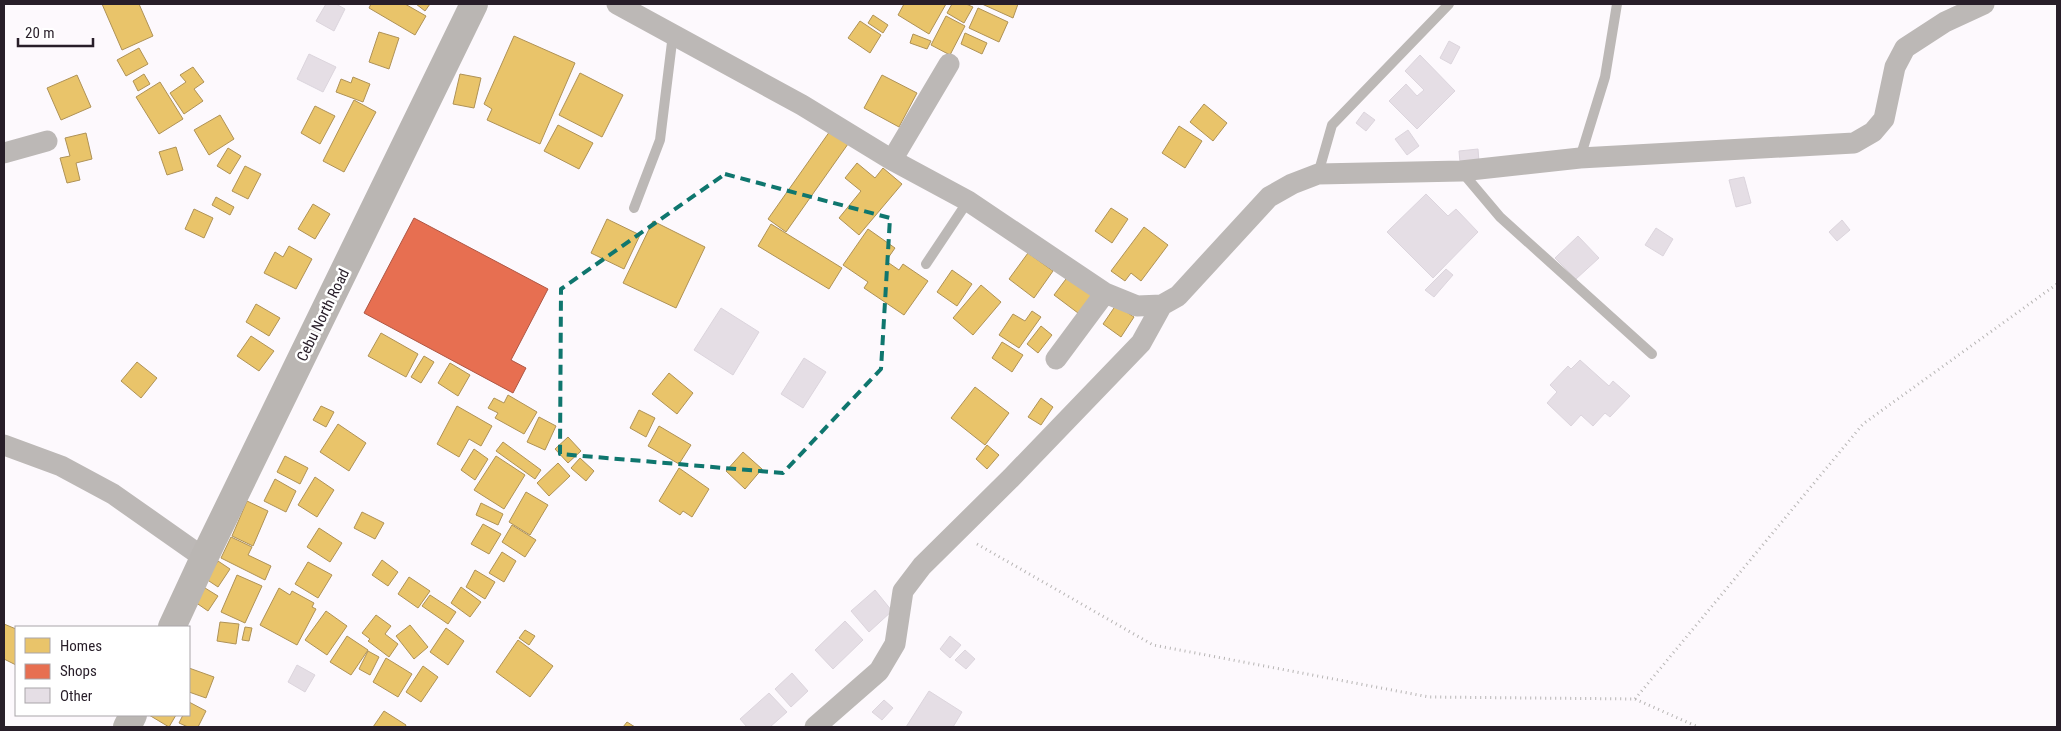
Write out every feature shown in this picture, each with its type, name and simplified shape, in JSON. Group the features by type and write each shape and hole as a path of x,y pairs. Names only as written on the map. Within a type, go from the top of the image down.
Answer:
{"highway":[{"name":"Cebu North Road","path":"172,626 474,4"}],"street":[{"path":"617,4 673,33 802,106 892,160 968,201 1105,293 1137,306 1162,306"},
{"path":"815,727 879,671 894,644 903,591 922,566 1141,342 1162,306 1178,296 1269,197 1292,184 1318,174 1461,171 1580,158 1854,143 1873,132 1884,119 1895,67 1905,48 1945,22 1984,4"},
{"path":"892,160 949,64"},
{"path":"4,153 47,141"},
{"path":"1056,359 1105,293"},
{"path":"4,445 61,466 113,494 204,558"}],"lane":[{"path":"1318,174 1332,124 1449,4"},
{"path":"1580,158 1605,77 1617,4"},
{"path":"634,208 660,140 673,33"},
{"path":"1461,171 1500,217 1652,354"},
{"path":"926,264 968,201"}],"path":[{"path":"1635,699 1863,424 2057,284"},
{"path":"956,532 1153,645 1429,697 1635,699 1698,727"}],"highlighted area":[{"path":"725,174 890,218 881,369 783,473 560,454 561,289"}],"building: Homes":[{"path":"102,4 139,4 153,36 122,50"},
{"path":"371,4 405,4 426,16 415,35 369,8"},
{"path":"416,4 430,4 425,11"},
{"path":"904,4 946,4 929,34 898,15"},
{"path":"952,4 966,4 973,7 964,23 947,13"},
{"path":"982,4 1018,4 1013,18"},
{"path":"978,8 1008,22 999,42 969,28"},
{"path":"873,15 888,25 883,33 868,23"},
{"path":"946,16 965,26 950,55 931,45"},
{"path":"860,21 881,35 870,53 848,38"},
{"path":"379,32 399,38 389,69 369,62"},
{"path":"965,33 987,43 982,54 961,44"},
{"path":"913,34 931,41 927,49 910,43"},
{"path":"514,36 575,63 540,144 487,120 492,109 484,104"},
{"path":"139,48 148,64 126,76 117,60"},
{"path":"193,67 204,82 194,89 203,101 184,114 170,93 186,82 180,75"},
{"path":"580,73 623,95 602,137 559,115"},
{"path":"144,74 150,84 138,91 133,81"},
{"path":"460,74 481,78 474,108 453,104"},
{"path":"77,75 91,107 61,120 47,88"},
{"path":"882,75 917,93 899,127 864,108"},
{"path":"353,77 370,84 363,102 336,92 341,79 351,83"},
{"path":"160,82 183,119 159,134 136,97"},
{"path":"354,100 376,112 344,172 323,161"},
{"path":"1204,104 1227,123 1213,141 1190,122"},
{"path":"315,106 335,116 320,144 301,133"},
{"path":"220,115 234,139 209,155 194,130"},
{"path":"558,125 593,143 579,169 544,151"},
{"path":"1179,126 1202,141 1185,168 1162,153"},
{"path":"830,131 848,144 786,232 768,219"},
{"path":"86,133 92,159 76,163 80,180 67,183 60,158 70,156 65,138"},
{"path":"176,147 183,170 167,175 159,152"},
{"path":"228,148 241,156 230,174 217,166"},
{"path":"857,163 875,178 883,168 902,184 859,235 839,218 861,191 845,178"},
{"path":"245,166 261,174 248,199 232,191"},
{"path":"216,197 234,207 230,215 212,205"},
{"path":"313,204 330,214 315,239 298,229"},
{"path":"1111,208 1128,219 1112,243 1095,231"},
{"path":"194,209 213,218 204,238 185,229"},
{"path":"607,219 640,235 624,269 591,253"},
{"path":"653,221 705,247 676,308 623,283"},
{"path":"771,224 842,268 829,289 758,246"},
{"path":"1144,227 1168,245 1141,281 1131,273 1125,281 1111,271"},
{"path":"868,229 895,248 886,261 899,270 903,264 928,281 904,315 864,288 868,282 843,265"},
{"path":"289,246 312,259 296,289 264,273 275,252 283,257"},
{"path":"1028,253 1053,271 1034,298 1009,279"},
{"path":"952,270 972,284 957,306 937,292"},
{"path":"1069,275 1097,296 1082,316 1054,295"},
{"path":"981,285 1001,302 973,335 953,318"},
{"path":"256,304 280,318 269,336 246,322"},
{"path":"1116,305 1134,317 1121,337 1103,324"},
{"path":"1032,311 1041,317 1019,348 999,335 1013,314 1025,321"},
{"path":"1041,326 1052,335 1038,353 1027,344"},
{"path":"381,333 418,354 406,377 368,356"},
{"path":"251,336 274,351 259,371 237,356"},
{"path":"1002,342 1023,355 1012,372 992,358"},
{"path":"424,356 434,362 421,383 411,377"},
{"path":"137,362 157,378 141,398 121,381"},
{"path":"450,363 470,375 458,396 438,383"},
{"path":"669,373 693,393 677,414 652,394"},
{"path":"975,387 1009,413 985,445 951,418"},
{"path":"508,395 537,412 524,434 495,418 498,413 488,408 494,398 504,403"},
{"path":"1041,398 1053,407 1041,425 1028,417"},
{"path":"321,406 334,412 326,427 313,420"},
{"path":"457,406 492,426 481,446 469,439 459,457 437,444"},
{"path":"639,410 655,418 646,437 630,428"},
{"path":"539,417 556,426 545,450 527,442"},
{"path":"338,424 366,443 349,471 320,452"},
{"path":"659,426 691,445 679,464 648,446"},
{"path":"568,437 581,451 568,463 555,449"},
{"path":"503,442 541,470 535,479 496,451"},
{"path":"987,445 999,455 987,469 976,459"},
{"path":"474,449 488,459 475,480 461,470"},
{"path":"743,452 762,469 745,489 726,471"},
{"path":"285,456 308,468 300,484 277,472"},
{"path":"496,456 525,475 504,509 474,490"},
{"path":"580,458 594,471 586,481 571,468"},
{"path":"558,463 570,476 549,496 537,483"},
{"path":"679,468 709,489 692,517 683,511 680,515 659,501"},
{"path":"315,477 334,490 317,517 298,505"},
{"path":"275,479 296,491 286,512 264,501"},
{"path":"526,492 548,505 530,535 509,522"},
{"path":"247,501 268,511 253,546 232,536"},
{"path":"481,503 503,514 498,525 476,515"},
{"path":"362,512 384,523 375,539 354,528"},
{"path":"483,524 501,534 489,554 471,544"},
{"path":"512,525 536,540 525,557 502,542"},
{"path":"319,528 342,543 330,562 307,547"},
{"path":"231,537 252,547 248,555 271,566 265,580 221,558"},
{"path":"502,552 516,561 504,582 489,573"},
{"path":"382,560 398,572 388,586 372,575"},
{"path":"218,561 230,569 218,587 206,579"},
{"path":"308,562 332,575 318,598 295,584"},
{"path":"475,570 495,582 485,599 466,587"},
{"path":"237,575 262,586 245,623 221,612"},
{"path":"409,577 430,591 418,608 398,594"},
{"path":"461,587 481,602 470,617 451,603"},
{"path":"205,588 218,596 208,611 195,602"},
{"path":"279,588 290,595 292,591 314,603 312,607 316,609 297,645 260,625"},
{"path":"430,595 456,612 448,624 422,606"},
{"path":"326,611 347,626 327,655 305,640"},
{"path":"376,615 391,626 385,634 398,644 389,657 368,641 370,639 362,633"},
{"path":"220,622 239,624 236,644 217,641"},
{"path":"4,624 15,629 15,664 4,659"},
{"path":"410,625 428,647 414,659 396,636"},
{"path":"245,627 252,628 249,641 242,640"},
{"path":"446,628 464,641 448,665 430,652"},
{"path":"525,630 535,636 529,645 519,638"},
{"path":"347,636 368,650 351,675 330,662"},
{"path":"518,640 553,666 530,697 496,672"},
{"path":"368,651 379,657 370,675 359,669"},
{"path":"386,658 412,674 398,697 373,682"},
{"path":"423,666 438,677 421,702 406,692"},
{"path":"190,668 214,677 206,698 190,692"},
{"path":"190,703 206,711 198,727 188,727 179,723 182,716 190,716"},
{"path":"384,711 406,725 405,727 373,727"},
{"path":"151,716 175,716 169,727"},
{"path":"627,722 635,727 623,727"}],"building: Shops":[{"path":"414,218 548,289 511,360 526,368 513,393 364,313"}],"building: Other":[{"path":"326,4 336,4 345,9 334,31 316,21"},
{"path":"1449,41 1460,47 1451,64 1440,58"},
{"path":"309,54 336,67 323,92 297,79"},
{"path":"1420,55 1455,91 1417,129 1389,101 1406,84 1417,96 1424,90 1405,71"},
{"path":"1364,112 1375,120 1366,131 1356,123"},
{"path":"1408,130 1419,146 1407,155 1395,139"},
{"path":"1478,149 1479,162 1460,163 1459,151"},
{"path":"1744,177 1751,203 1736,207 1729,180"},
{"path":"1426,194 1448,216 1456,209 1478,232 1433,278 1387,232"},
{"path":"1842,220 1850,230 1837,241 1829,232"},
{"path":"1656,228 1673,239 1663,256 1645,245"},
{"path":"1578,236 1599,258 1576,279 1555,258"},
{"path":"1446,269 1453,275 1434,297 1425,290"},
{"path":"721,308 759,332 733,375 694,350"},
{"path":"804,358 826,372 803,408 781,394"},
{"path":"1580,360 1609,386 1613,381 1630,396 1610,417 1605,413 1593,426 1581,415 1571,426 1547,403 1557,392 1550,385 1568,366 1571,369"},
{"path":"875,590 892,611 869,632 851,611"},
{"path":"845,621 863,640 833,669 815,650"},
{"path":"950,636 961,645 950,658 940,649"},
{"path":"965,650 975,659 966,669 955,660"},
{"path":"297,665 315,675 305,692 288,682"},
{"path":"792,673 808,691 791,707 775,689"},
{"path":"929,691 962,712 953,727 906,727"},
{"path":"769,693 787,712 770,727 747,727 740,719"},
{"path":"884,700 893,708 882,720 872,712"}]}
